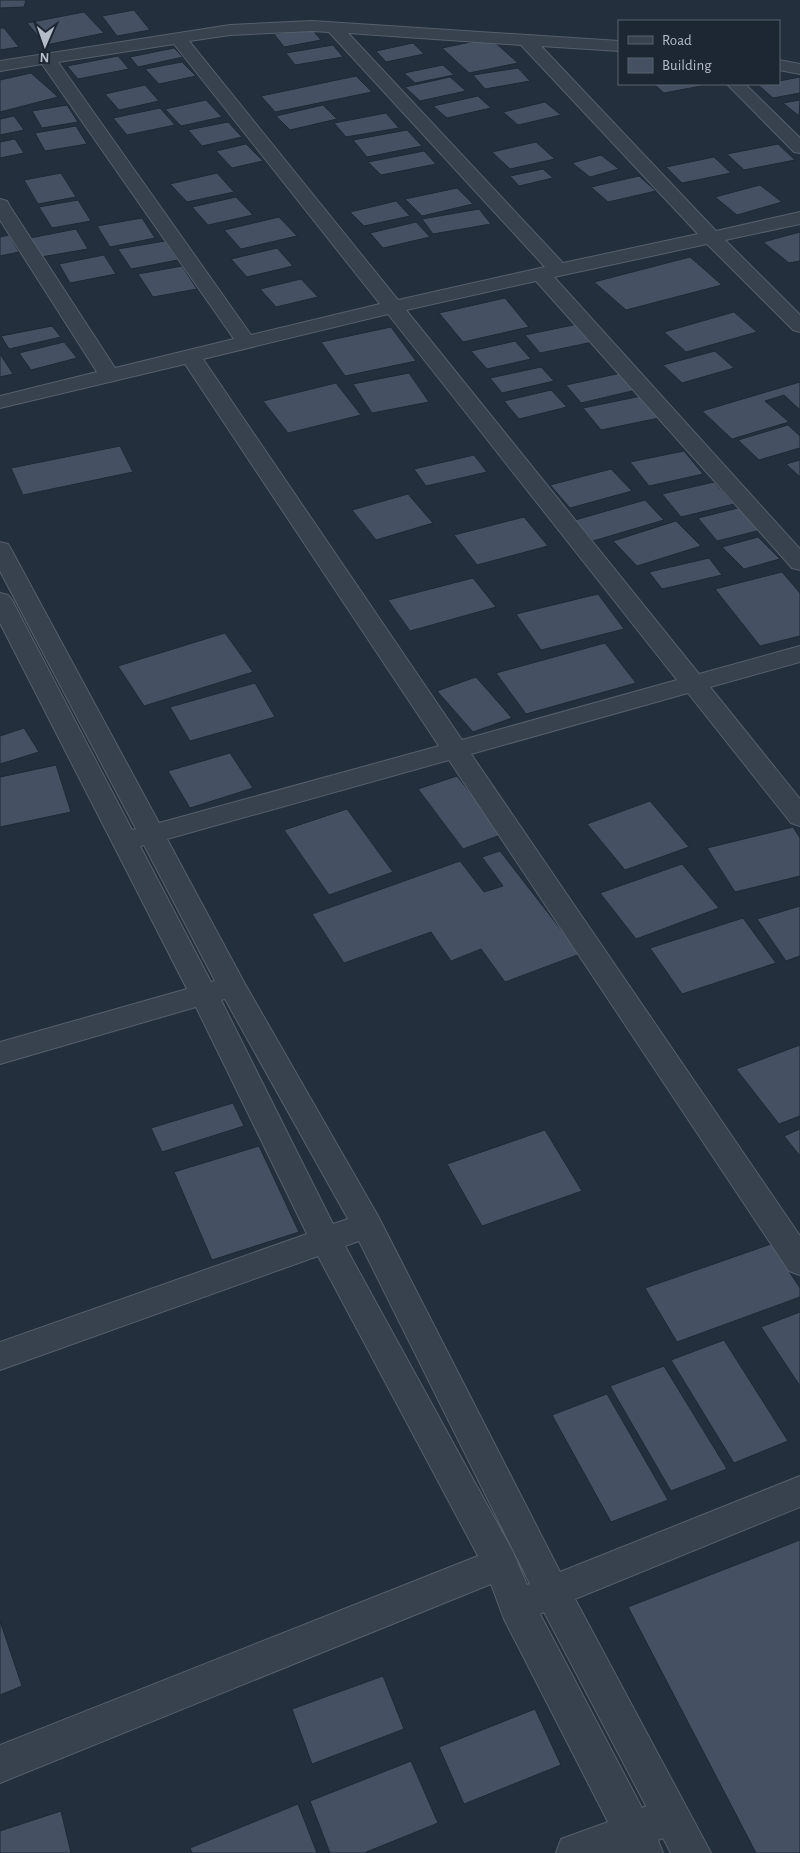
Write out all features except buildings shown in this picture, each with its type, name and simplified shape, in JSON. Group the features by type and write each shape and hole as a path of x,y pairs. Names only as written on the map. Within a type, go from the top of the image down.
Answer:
{"street":[{"path":"0,66 230,30 312,26 618,46"},
{"path":"333,27 550,269 800,563"},
{"path":"178,38 800,817"},
{"path":"525,39 707,233 800,326"},
{"path":"47,58 243,338"},
{"path":"780,65 800,68"},
{"path":"736,85 800,148"},
{"path":"0,205 106,369"},
{"path":"0,402 106,369 389,303 707,233 800,208"},
{"path":"707,233 800,218"},
{"path":"0,387 190,356 243,338"},
{"path":"190,356 456,748 800,1262"},
{"path":"0,549 138,837 218,990 324,1239 501,1563 517,1607 639,1843"},
{"path":"0,600 138,837"},
{"path":"138,837 800,654"},
{"path":"0,1054 218,990"},
{"path":"218,990 367,1225 552,1592 692,1853"},
{"path":"0,1356 367,1225"},
{"path":"517,1607 800,1491"},
{"path":"0,1764 501,1563"},
{"path":"575,1853 639,1843 671,1814"}]}
